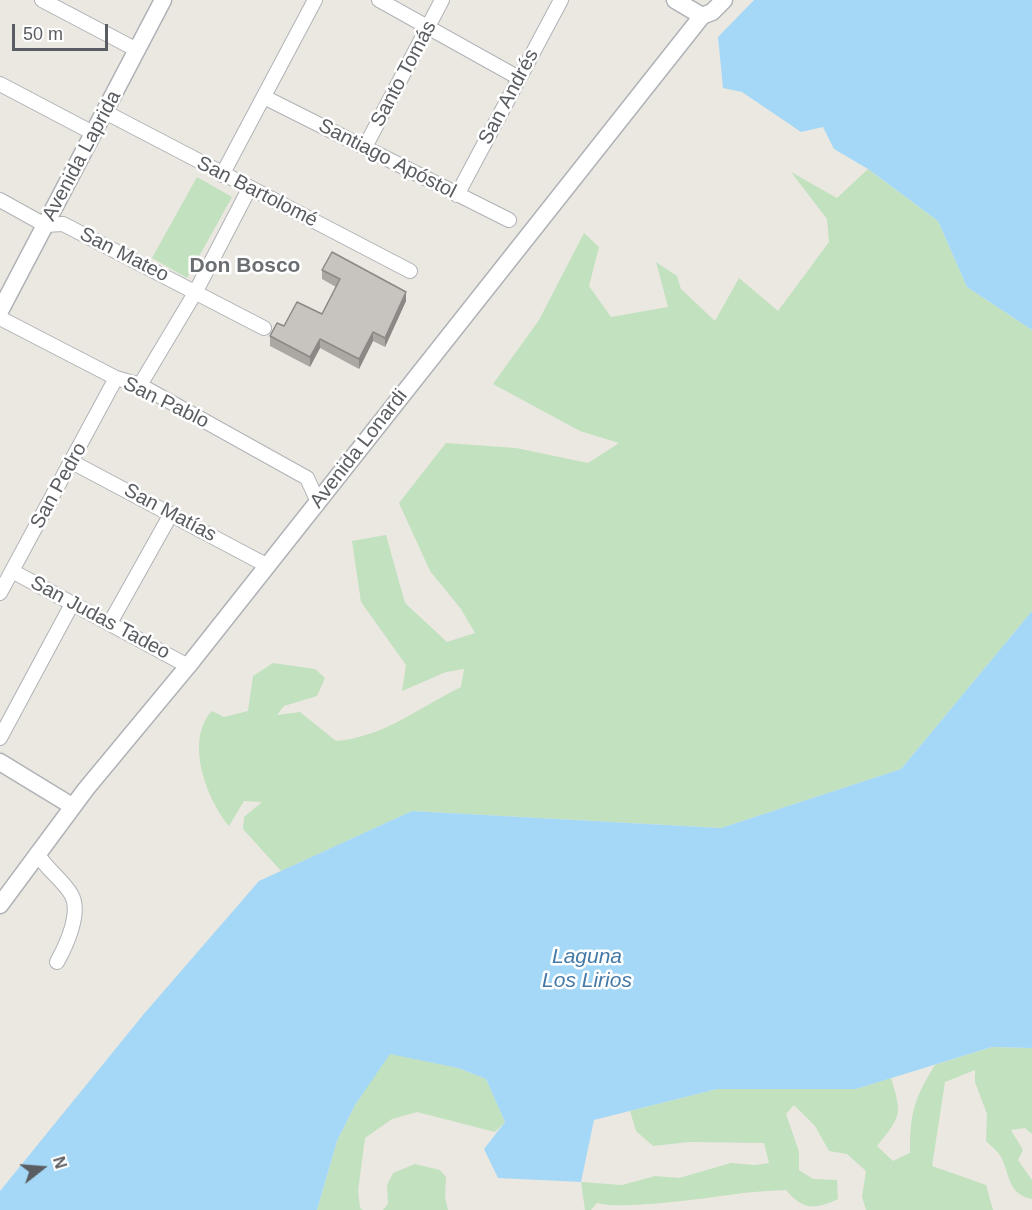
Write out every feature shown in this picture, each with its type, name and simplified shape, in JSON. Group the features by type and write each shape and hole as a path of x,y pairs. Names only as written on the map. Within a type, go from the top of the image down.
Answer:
{"street":[{"path":"42,0 137,50"},
{"name":"Avenida Laprida","path":"0,311 162,0"},
{"path":"222,175 315,0"},
{"path":"379,0 519,78"},
{"name":"Santo Tomás","path":"365,147 442,0"},
{"name":"San Andrés","path":"457,195 561,0"},
{"path":"675,0 702,16"},
{"name":"Avenida Lonardi","path":"0,905 72,806 188,666 702,16 712,12 724,0"},
{"path":"0,84 93,133"},
{"name":"Santiago Apóstol","path":"264,97 509,220"},
{"name":"San Bartolomé","path":"105,112 410,271"},
{"path":"140,385 195,293 249,189"},
{"path":"0,200 45,225"},
{"name":"San Mateo","path":"45,225 63,224 264,328"},
{"name":"San Pablo","path":"0,318 116,378 140,385 307,478 318,502"},
{"name":"San Pedro","path":"0,593 116,378"},
{"name":"San Matías","path":"72,462 266,565"},
{"path":"110,623 171,514"},
{"name":"San Judas Tadeo","path":"12,571 188,666"},
{"path":"0,738 72,604"},
{"path":"0,762 72,806"},
{"path":"37,854 43,864 71,894 74,902 70,940 57,962"}],"green space":[{"path":"868,169 938,221 967,287 1032,330 1032,611 901,769 721,828 412,811 281,871 243,829 244,817 262,802 244,801 229,826 213,801 202,770 199,753 204,723 212,711 224,717 248,711 253,676 273,663 315,669 325,678 317,696 284,706 277,715 300,712 336,741 370,734 385,728 461,687 464,669 446,672 402,691 406,665 361,602 352,541 386,535 405,603 447,642 475,633 461,609 430,571 399,503 446,443 516,448 588,463 619,443 580,431 493,384 539,320 584,233 599,247 589,286 611,317 668,307 656,262 677,276 681,289 715,321 739,278 778,311 829,242 827,219 791,172 837,198"},
{"path":"197,177 232,197 187,278 152,258"},
{"path":"992,1047 1032,1048 1032,1134 1025,1128 1011,1130 1023,1150 1018,1160 1032,1180 1032,1199 1024,1197 1014,1189 1001,1156 986,1141 987,1114 975,1082 975,1070 945,1082 932,1166 986,1185 993,1210 866,1210 862,1197 866,1171 847,1154 829,1151 815,1126 794,1105 786,1114 799,1152 799,1170 813,1179 837,1180 838,1199 822,1205 809,1206 792,1197 786,1190 642,1205 597,1203 591,1210 585,1210 581,1182 622,1185 655,1176 679,1178 731,1163 755,1165 769,1163 764,1143 689,1142 653,1146 636,1131 630,1111 717,1089 856,1089 891,1078 898,1114 891,1128 877,1146 893,1161 910,1153 912,1117 922,1087 935,1065"},
{"path":"389,1053 458,1068 486,1079 505,1122 495,1132 417,1112 392,1119 365,1138 358,1191 360,1208 363,1210 317,1210 337,1141 355,1105"},
{"path":"415,1164 440,1170 446,1177 445,1197 448,1210 383,1210 388,1204 387,1185 393,1173"}],"water":[{"path":"754,0 1032,0 1032,330 967,287 938,221 868,169 834,149 823,127 801,132 742,92 723,88 718,37"},
{"name":"Laguna Los Lirios","path":"1032,611 1032,1048 992,1047 856,1089 717,1089 594,1120 581,1182 498,1178 484,1149 505,1122 486,1079 458,1068 390,1054 355,1105 337,1141 317,1210 0,1210 0,1191 143,1015 259,881 412,811 721,828 901,769"}],"building":[{"path":"332,252 406,292 385,338 373,332 359,359 320,339 310,357 270,336 277,323 284,326 297,302 322,314 340,279 322,270"}],"district":[{"name":"Don Bosco","path":"245,266"}]}
